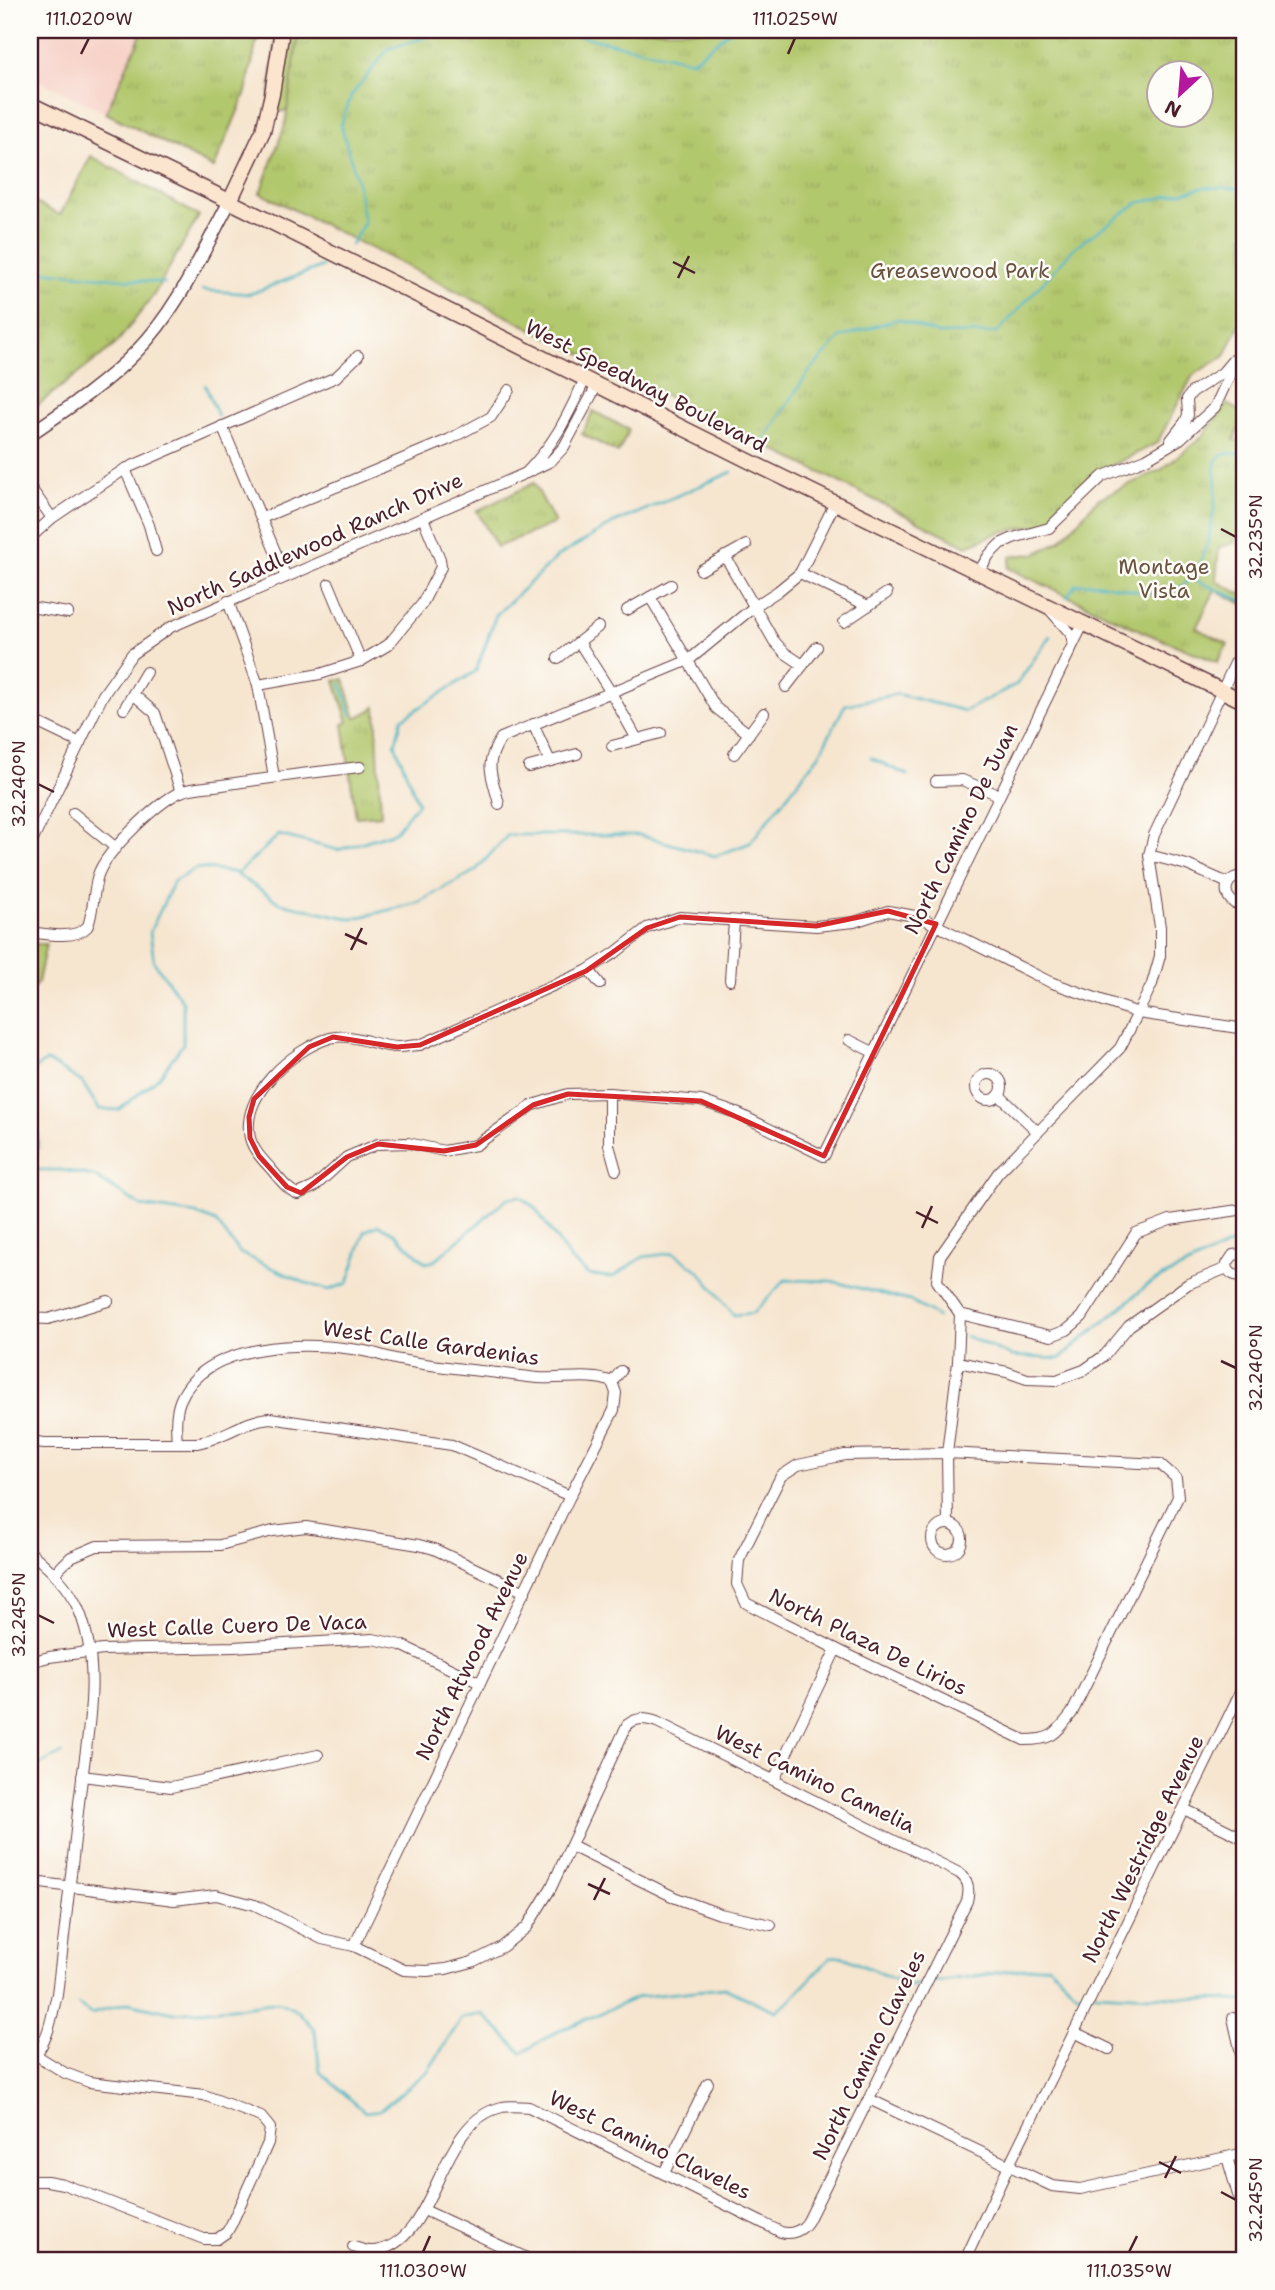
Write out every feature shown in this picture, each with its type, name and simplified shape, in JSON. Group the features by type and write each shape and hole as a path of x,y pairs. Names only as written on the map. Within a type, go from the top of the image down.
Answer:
{"main road":[{"path":"230,201 263,131 282,30"},
{"name":"West Speedway Boulevard","path":"30,104 835,503 1245,702"}],"street":[{"path":"30,434 104,381 138,351 172,307 230,201"},
{"path":"1160,450 1181,429 1188,415 1188,399 1192,392 1222,373 1244,346"},
{"path":"978,573 989,555 1000,544 1049,528 1102,477 1146,459 1180,439 1216,407 1244,346"},
{"path":"30,538 52,518 125,469 336,377 358,356"},
{"name":"North Saddlewood Ranch Drive","path":"30,846 103,695 132,654 171,626 526,473 547,451 591,382"},
{"path":"1199,388 1212,396 1216,407"},
{"path":"262,518 450,439 491,417 509,390"},
{"path":"222,426 286,577"},
{"path":"125,469 149,526 156,551"},
{"path":"30,487 52,518"},
{"path":"499,804 489,764 491,753 500,738 690,660 800,573 835,503"},
{"path":"258,685 320,674 360,662 388,645 422,604 443,567 423,518"},
{"path":"701,570 746,545"},
{"path":"725,556 755,606 764,628 785,653 803,665"},
{"path":"800,573 868,606"},
{"path":"329,584 360,662"},
{"path":"627,610 671,585"},
{"path":"844,622 887,593"},
{"path":"650,597 690,660 716,708 748,734"},
{"path":"228,601 258,685 274,777"},
{"path":"1045,604 1070,634 1073,644"},
{"path":"30,607 68,613"},
{"name":"North Camino De Juan","path":"609,1093 701,1101 739,1114 824,1156 1084,622"},
{"path":"558,658 598,628"},
{"path":"579,642 637,739"},
{"path":"948,1524 947,1453 958,1362 960,1314 937,1281 940,1256 998,1173 1120,1048 1138,1013 1152,984 1160,956 1160,927 1149,855 1154,835 1245,642"},
{"path":"786,687 817,647"},
{"path":"124,709 146,672"},
{"path":"133,694 155,713 181,792"},
{"path":"734,754 764,713"},
{"path":"30,719 80,743"},
{"path":"533,724 550,761"},
{"path":"612,746 661,733"},
{"path":"529,766 577,754"},
{"path":"30,932 86,934 99,872 116,848 148,815 181,792 360,767"},
{"path":"936,781 962,780 999,795"},
{"path":"73,813 116,848"},
{"path":"1149,855 1187,865 1228,883"},
{"path":"1245,876 1235,877 1228,883 1226,892 1230,901 1239,905 1245,904"},
{"path":"616,1170 609,1145 609,1093 568,1094 533,1105 476,1145 444,1151 408,1143 378,1144 347,1157 314,1187 298,1197 259,1156 250,1138 249,1117 254,1099 278,1070 309,1047 333,1037 362,1038 397,1047 420,1045 589,970 647,928 680,918 833,925 854,922 888,911 920,917 1050,982 1138,1013 1245,1029"},
{"path":"730,980 734,921"},
{"path":"589,970 600,984"},
{"path":"849,1040 873,1052"},
{"path":"999,1095 1038,1132"},
{"path":"960,1314 1051,1336 1067,1330 1082,1317 1136,1233 1170,1220 1245,1209"},
{"path":"1227,1268 1233,1255 1240,1254 1245,1257"},
{"path":"958,1362 1027,1379 1057,1380 1084,1370 1105,1355 1129,1326 1188,1284 1227,1268"},
{"path":"1227,1268 1234,1275 1241,1276 1245,1273"},
{"path":"30,1318 48,1319 108,1301"},
{"name":"West Calle Gardenias","path":"177,1443 177,1412 188,1387 201,1373 224,1360 260,1349 291,1346 343,1348 400,1360 477,1371 538,1378 594,1378 612,1382"},
{"path":"612,1382 621,1370"},
{"name":"North Atwood Avenue","path":"354,1946 614,1410 616,1393 612,1382"},
{"path":"30,1441 210,1441 257,1419 270,1418 452,1445 570,1496"},
{"name":"North Plaza De Lirios","path":"947,1453 1160,1464 1176,1478 1178,1497 1072,1713 1057,1732 1043,1740 1024,1740 836,1649 746,1603 737,1584 739,1560 781,1476 799,1465 845,1455 947,1453"},
{"path":"55,1573 71,1556 97,1546 220,1545 273,1531 306,1527 434,1549 525,1592"},
{"path":"30,1552 55,1573 78,1608 92,1665 91,1695 57,1994 51,2023 33,2058 89,2082 204,2095 261,2118 273,2128 232,2225 219,2242 204,2239 63,2185 30,2181"},
{"name":"West Calle Cuero De Vaca","path":"30,1662 49,1657 140,1647 233,1647 373,1639 401,1645 480,1683"},
{"path":"774,1780 836,1649"},
{"name":"North Westridge Avenue","path":"965,2260 1245,1683"},
{"name":"West Camino Camelia","path":"570,1846 627,1726 636,1718 657,1723 774,1780 959,1873 971,1882"},
{"path":"82,1776 171,1787 318,1755"},
{"path":"1184,1809 1245,1839"},
{"path":"30,1878 41,1883 174,1899 216,1895 254,1905 322,1939 354,1946 404,1969 427,1971 472,1962 502,1947 527,1927 551,1888 570,1846 676,1898 720,1914 771,1925"},
{"name":"North Camino Claveles","path":"793,2236 808,2221 967,1901 971,1882"},
{"path":"1233,2018 1245,2071"},
{"path":"1074,2032 1109,2049"},
{"path":"664,2173 708,2083"},
{"path":"869,2099 1052,2186 1080,2189 1245,2153"},
{"name":"West Camino Claveles","path":"352,2247 372,2252 398,2243 424,2210 457,2142 479,2117 502,2107 529,2107 780,2232 793,2236"},
{"path":"1227,2157 1238,2195"},
{"path":"424,2210 531,2260"}],"highlighted area":[{"path":"888,911 936,924 824,1156 701,1101 568,1094 533,1105 476,1145 444,1151 378,1144 347,1157 301,1193 287,1187 259,1156 250,1138 249,1117 254,1099 309,1047 333,1037 397,1047 420,1045 586,971 647,928 680,917 816,926"}],"shaded area":[{"path":"30,30 143,30 106,113 30,76"}],"green space":[{"path":"143,30 259,30 246,92 214,168 106,113"},
{"path":"277,30 346,30 306,108 268,113"},
{"name":"Greasewood Park","path":"299,30 1245,30 1245,312 1225,356 1193,375 1157,443 1089,477 1047,524 1000,532 967,546 260,193 285,125"},
{"path":"91,156 199,216 153,296 116,344 30,411 30,200 60,215"},
{"name":"Montage Vista","path":"1227,404 1245,414 1234,440 1245,442 1245,521 1234,543 1219,547 1216,581 1245,596 1245,605 1215,590 1196,628 1228,644 1217,662 1146,633 1008,568 1011,556 1035,554 1060,541 1099,498 1161,470 1201,438"},
{"path":"593,411 629,430 618,453 582,434"},
{"path":"534,483 555,523 497,547 477,511"},
{"path":"344,679 356,718 376,707 381,815 356,817 343,724 348,722 335,681"},
{"path":"34,944 46,944 38,982 30,992 30,957"}],"waterway":[{"path":"351,245 364,223 357,181 341,125 351,96 388,49 449,30"},
{"path":"508,30 566,33 692,61 731,30"},
{"path":"758,449 808,373 841,337 898,319 938,334 997,333 1076,246 1138,203 1205,187 1245,189"},
{"path":"202,290 250,294 323,266"},
{"path":"30,270 165,283"},
{"path":"205,385 218,416"},
{"path":"1067,597 1075,585 1090,583 1154,593 1169,592 1183,585 1195,572 1208,541 1215,504 1215,463 1222,455 1245,454"},
{"path":"237,874 279,835 338,850 395,832 418,803 395,744 402,719 476,671 496,615 557,557 612,524 732,472"},
{"path":"1191,578 1245,602"},
{"path":"30,1071 47,1061 82,1082 99,1109 119,1110 159,1077 183,1044 183,1002 154,962 150,932 174,881 197,868 233,872 280,903 352,919 417,903 475,871 508,835 639,835 715,856 750,843 819,755 845,705 897,694 965,711 1017,684 1050,636"},
{"path":"341,684 352,716"},
{"path":"871,758 907,775"},
{"path":"30,1095 38,1142 31,1170"},
{"path":"31,1170 61,1170 94,1176 141,1206 196,1214 216,1222 240,1253 303,1282 329,1290 348,1283 365,1231 379,1225 394,1233 426,1263 434,1261 507,1199 519,1196 535,1208 571,1260 589,1275 613,1277 643,1257 674,1253 699,1271 734,1315 753,1313 785,1280 831,1281 910,1301 938,1317"},
{"path":"966,1336 1012,1356 1059,1359 1150,1283 1240,1240 1245,1242"},
{"path":"30,1770 62,1753"},
{"path":"78,2005 91,2014 128,2003 174,2013 279,2002 299,2012 315,2031 320,2072 365,2112 380,2110 428,2071 462,2018 483,2014 522,2053 552,2034 638,1997 724,1988 776,2011 831,1957 841,1956 909,1986 923,1984"},
{"path":"929,1983 1048,1965 1077,1993 1088,1993"},
{"path":"30,1974 40,1980"},
{"path":"1095,1993 1245,2001"}]}
